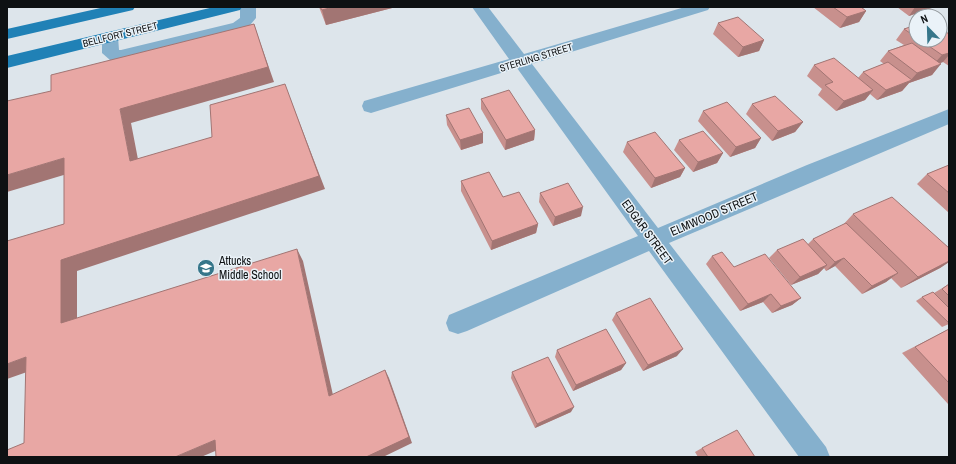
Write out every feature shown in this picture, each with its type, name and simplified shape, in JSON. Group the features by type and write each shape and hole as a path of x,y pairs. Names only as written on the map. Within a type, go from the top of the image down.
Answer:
{"main road":[{"path":"7,34 128,7"},
{"name":"BELLFORT STREET","path":"7,62 232,7"}],"street":[{"path":"110,37 111,53 116,56 121,56 239,27 246,22 250,15 248,7"},
{"name":"EDGAR STREET","path":"480,7 522,61 653,240 816,457"},
{"name":"STERLING STREET","path":"371,106 702,7"},
{"name":"ELMWOOD STREET","path":"458,323 814,171 949,116"}],"building":[{"path":"320,7 333,7 322,10"},
{"path":"833,7 861,7 866,11 847,17"},
{"path":"738,17 764,40 743,47 718,23"},
{"name":"Attucks Middle School","path":"254,24 268,67 120,109 130,161 212,137 210,105 285,84 319,176 61,260 61,323 297,249 329,396 385,370 409,437 366,457 216,457 215,440 175,457 7,457 7,450 24,443 26,357 7,364 7,241 64,224 64,158 7,175 7,101 51,91 51,75"},
{"path":"948,33 949,53 942,55 932,48 948,48"},
{"path":"908,44 908,48 919,48 941,64 917,73 888,51"},
{"path":"834,58 873,90 844,101 825,85 833,82 814,65"},
{"path":"888,62 912,80 886,90 863,72"},
{"path":"509,90 535,130 506,140 481,99"},
{"path":"775,96 803,122 778,131 752,104"},
{"path":"727,102 761,138 736,147 703,111"},
{"path":"469,108 483,133 460,140 446,115"},
{"path":"703,131 723,153 698,162 679,140"},
{"path":"655,132 685,168 655,178 627,142"},
{"path":"949,165 949,193 927,174"},
{"path":"489,172 503,197 519,192 538,224 492,241 461,181"},
{"path":"568,183 583,207 555,217 540,193"},
{"path":"892,197 949,248 949,261 918,277 853,214"},
{"path":"846,223 898,273 872,286 844,258 835,262 813,239"},
{"path":"803,239 827,265 800,277 777,250"},
{"path":"722,252 734,267 765,254 801,298 781,306 771,294 748,304 712,256"},
{"path":"949,284 949,296 942,289"},
{"path":"933,292 949,308 949,323 922,297"},
{"path":"650,298 683,349 648,365 616,313"},
{"path":"606,329 626,363 576,385 557,350"},
{"path":"949,329 949,383 915,347"},
{"path":"548,357 574,407 537,424 512,372"},
{"path":"737,430 755,457 708,457 702,448"}],"place":[{"name":"Attucks Middle School","path":"206,268"}]}
